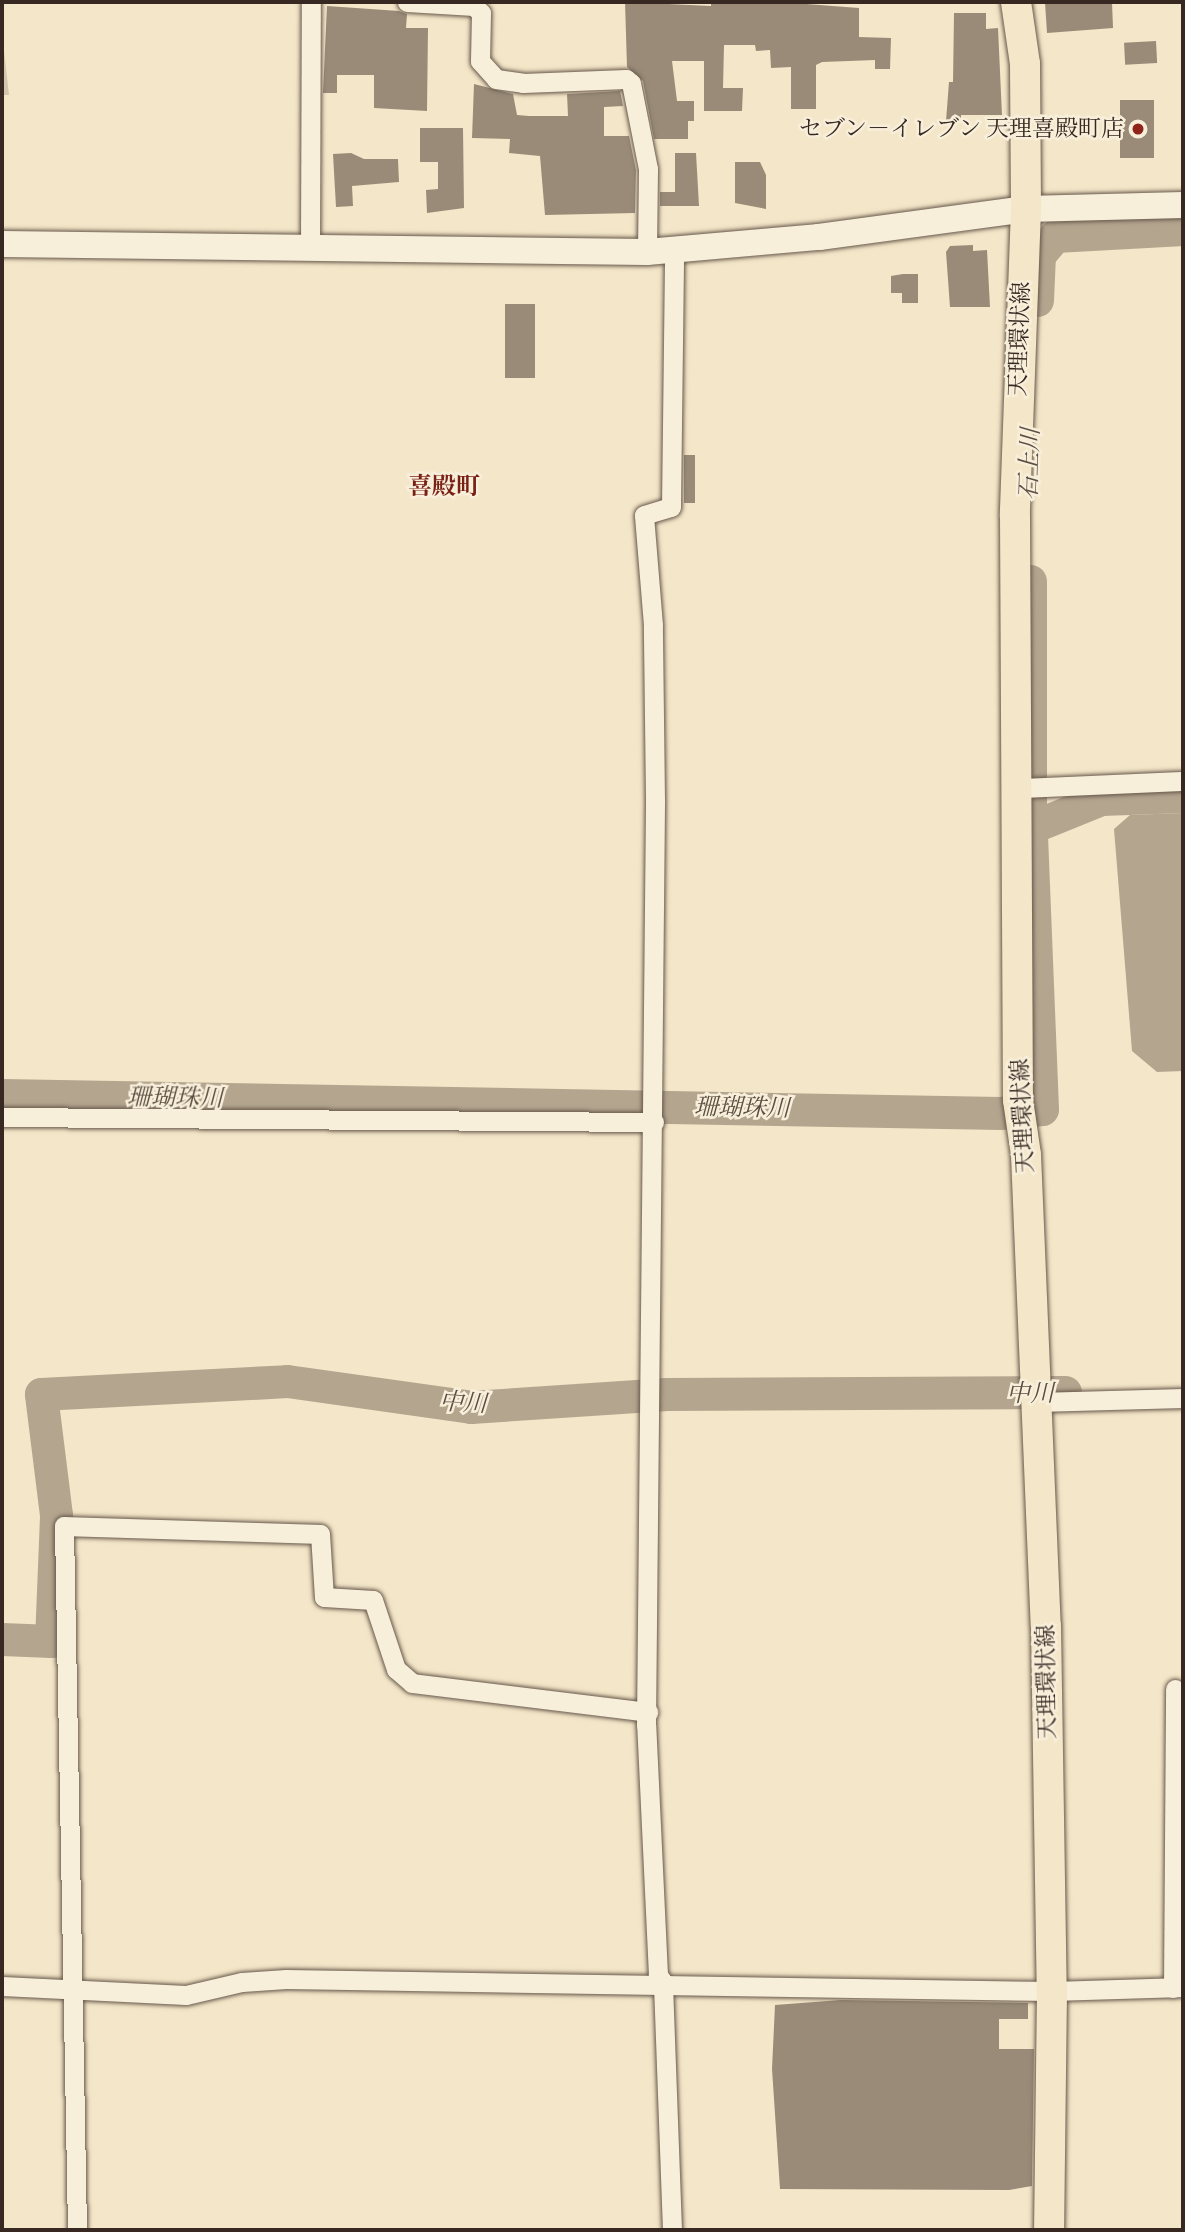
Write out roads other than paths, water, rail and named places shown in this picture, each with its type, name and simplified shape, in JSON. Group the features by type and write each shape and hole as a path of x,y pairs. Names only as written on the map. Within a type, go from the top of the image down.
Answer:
{"main road":[{"name":"天理環状線","path":"1016,2 1025,64 1026,209 1015,516 1020,788 1019,1111 1026,1154 1046,1626 1052,1991 1049,2230"}],"street":[{"path":"310,2 310,246"},
{"path":"407,2 474,6 481,13 480,61 496,79 523,83 626,79 631,83 648,169 647,252"},
{"path":"2,244 310,246 471,253 647,252 1026,209 1183,205"},
{"path":"673,2230 663,1982 658,1975 648,1712 654,1118 653,625 645,514 671,507 674,251"},
{"path":"1020,788 1183,781"},
{"path":"2,1117 654,1118"},
{"path":"1037,1392 1183,1398"},
{"path":"77,2230 64,1526 320,1534 324,1597 373,1600 396,1669 412,1684 648,1712"},
{"path":"2,1986 72,1987 186,1995 242,1982 286,1979 663,1982 1052,1991 1178,1987 1175,1689"}],"waterway":[{"name":"石上川","path":"1037,300 1039,255 1055,236 1183,229"},
{"name":"珊瑚珠川","path":"2,1095 1000,1113 1042,1109 1030,806 1030,581"},
{"name":"珊瑚珠川","path":"1032,827 1101,799 1183,796"},
{"name":"中川","path":"2,1639 51,1641 56,1515 41,1394 287,1381 471,1407 667,1394 1065,1392"}],"place":[{"name":"セブン－イレブン 天理喜殿町店","path":"1138,129"}],"district":[{"name":"喜殿町","path":"444,487"}]}
